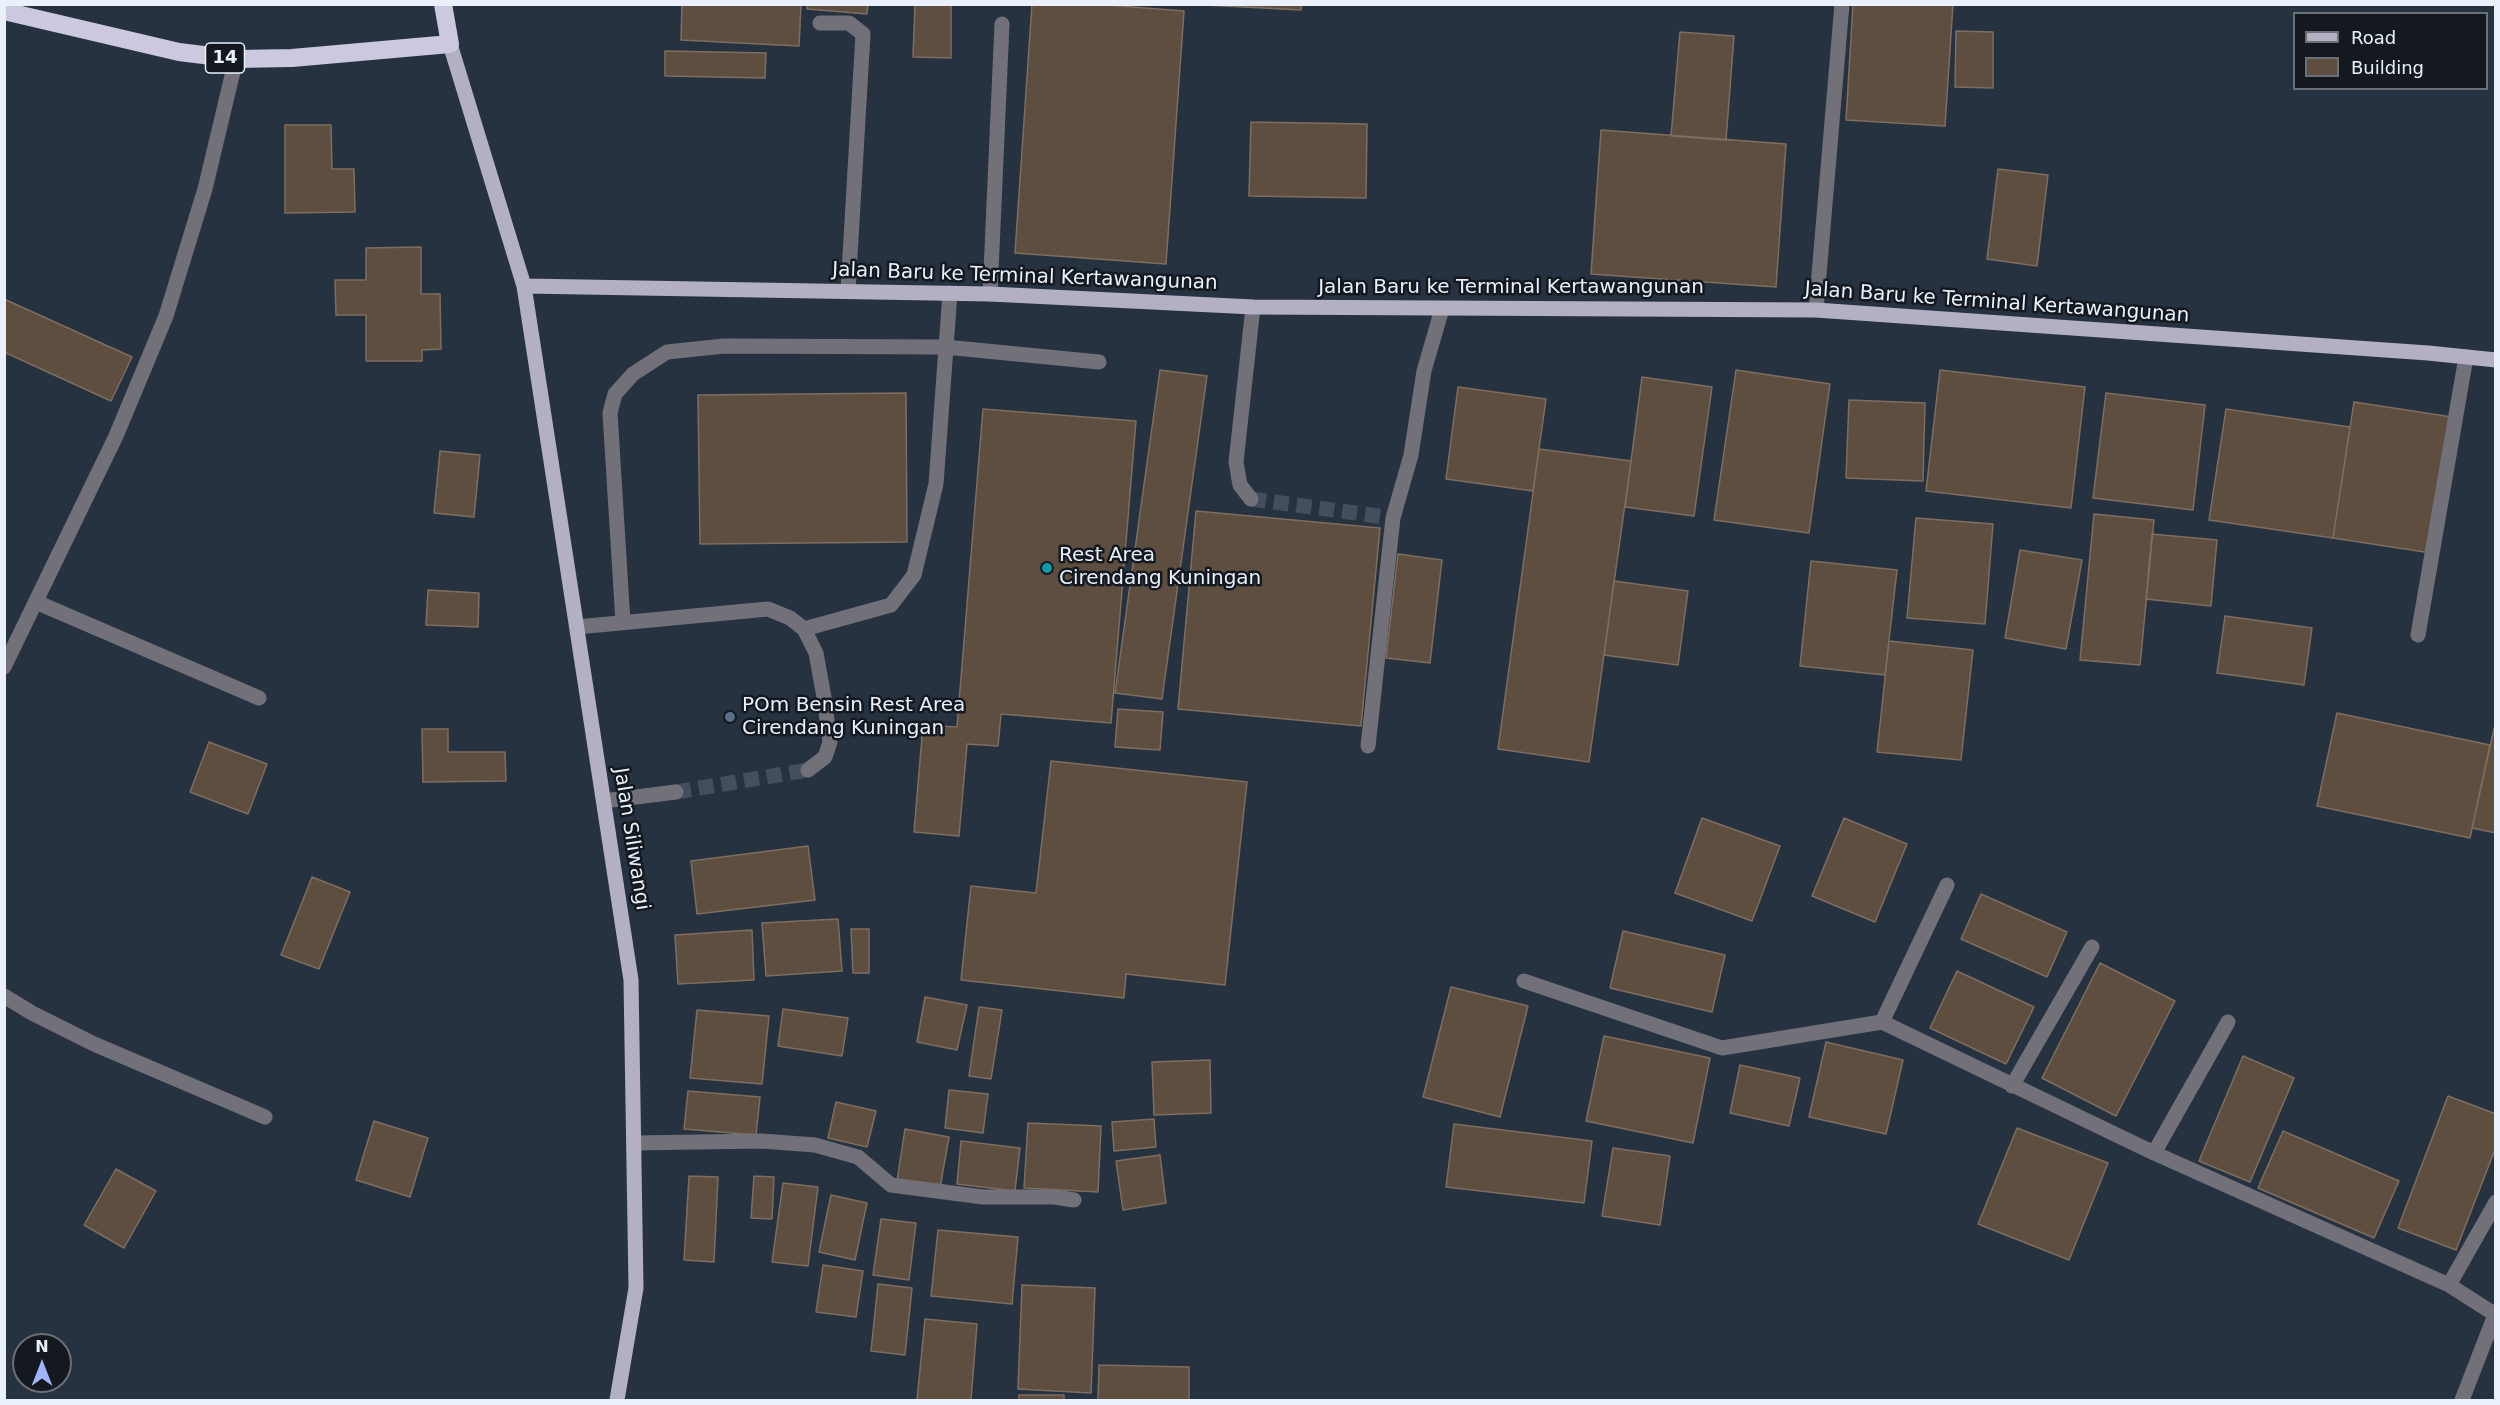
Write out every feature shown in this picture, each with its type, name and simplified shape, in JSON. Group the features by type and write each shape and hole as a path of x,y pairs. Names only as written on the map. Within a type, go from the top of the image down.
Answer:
{"highway":[{"path":"443,4 450,44"},
{"name":"14","path":"4,11 178,52 236,59 292,58 450,44"}],"main road":[{"name":"Jalan Siliwangi","path":"450,44 524,286 631,980 636,1288 617,1401"},
{"name":"Jalan Baru ke Terminal Kertawangunan","path":"524,286 990,294 1253,307 1816,310 2496,360"}],"street":[{"path":"1816,310 1842,4"},
{"path":"820,23 849,23 862,34 848,290"},
{"path":"990,294 1002,24"},
{"path":"4,667 116,436 166,316 205,189 236,59"},
{"path":"804,628 891,605 914,575 936,484 950,293"},
{"path":"1251,500 1240,485 1236,462 1253,307"},
{"path":"1368,746 1393,518 1411,455 1424,371 1442,309"},
{"path":"623,622 610,413 615,394 633,374 667,352 724,346 945,347 1099,362"},
{"path":"2418,634 2466,357"},
{"path":"36,602 259,698"},
{"path":"577,627 768,609 790,618 804,628 816,653 830,742 825,757 808,770"},
{"path":"604,801 676,792"},
{"path":"1882,1022 1947,885"},
{"path":"2012,1086 2092,947"},
{"path":"1524,981 1722,1048 1882,1022 2154,1153 2449,1285 2495,1315 2462,1401"},
{"path":"4,996 32,1013 94,1044 265,1117"},
{"path":"2154,1153 2228,1022"},
{"path":"634,1143 762,1141 815,1145 858,1157 891,1185 983,1197 1054,1197 1074,1200"},
{"path":"2449,1285 2496,1202"}],"building":[{"path":"682,4 801,4 799,46 681,40"},
{"path":"807,4 868,4 867,14 807,9"},
{"path":"1032,4 1094,4 1184,11 1166,264 1015,253"},
{"path":"1186,4 1302,4 1301,10"},
{"path":"1853,4 1953,4 1945,126 1846,120"},
{"path":"915,5 951,5 951,58 913,57"},
{"path":"1956,31 1993,32 1993,88 1955,87"},
{"path":"1680,32 1734,36 1726,140 1671,136"},
{"path":"665,51 766,53 765,78 665,76"},
{"path":"1251,122 1367,124 1366,198 1249,196"},
{"path":"285,125 331,125 332,169 354,169 355,212 285,213"},
{"path":"1601,130 1786,144 1776,287 1591,274"},
{"path":"1998,169 2048,175 2037,266 1987,259"},
{"path":"421,247 421,294 440,294 441,349 422,350 422,361 366,361 366,315 336,315 335,280 366,280 366,248"},
{"path":"4,299 132,357 111,401 4,352"},
{"path":"1160,370 1207,376 1162,699 1115,693"},
{"path":"1736,370 1830,384 1809,533 1714,520"},
{"path":"1940,370 2085,387 2071,508 1926,491"},
{"path":"1642,377 1712,387 1694,516 1625,507"},
{"path":"1458,387 1546,399 1533,491 1446,479"},
{"path":"906,393 907,542 700,544 698,395"},
{"path":"2106,393 2205,405 2193,510 2093,498"},
{"path":"1849,400 1925,403 1923,481 1846,478"},
{"path":"2354,402 2452,417 2431,553 2333,538"},
{"name":"Rest Area Cirendang Kuningan","path":"983,409 1136,421 1111,723 1001,714 998,746 967,744 959,836 914,832 923,725 957,727"},
{"path":"2226,409 2350,427 2333,538 2209,520"},
{"path":"1539,449 1631,461 1589,762 1498,749"},
{"path":"440,451 480,455 474,517 434,513"},
{"path":"1196,511 1380,528 1361,726 1178,709"},
{"path":"2094,514 2154,520 2140,665 2080,660"},
{"path":"1916,518 1993,524 1985,624 1907,618"},
{"path":"2152,534 2217,540 2211,606 2146,599"},
{"path":"2020,550 2082,560 2066,649 2005,638"},
{"path":"1398,554 1442,560 1430,663 1386,658"},
{"path":"1811,561 1897,570 1885,675 1800,666"},
{"path":"1614,581 1688,591 1678,665 1604,655"},
{"path":"428,590 479,593 478,627 426,625"},
{"path":"2225,616 2312,628 2304,685 2217,673"},
{"path":"1889,641 1973,650 1961,760 1877,752"},
{"path":"1118,709 1163,712 1160,750 1115,747"},
{"path":"2337,713 2490,745 2470,838 2317,806"},
{"path":"2496,720 2496,833 2472,828"},
{"path":"422,729 448,729 448,752 505,752 506,781 423,782"},
{"path":"209,742 267,764 248,814 190,792"},
{"path":"1051,761 1247,782 1225,985 1126,974 1124,998 961,980 971,886 1036,893"},
{"path":"1702,818 1780,846 1752,921 1675,893"},
{"path":"1844,818 1907,844 1875,922 1812,896"},
{"path":"808,846 815,900 697,914 691,861"},
{"path":"312,877 350,892 319,969 281,955"},
{"path":"1981,894 2067,932 2047,977 1961,939"},
{"path":"838,919 842,971 766,976 762,923"},
{"path":"851,929 869,929 869,973 853,973"},
{"path":"752,930 754,980 678,984 675,935"},
{"path":"1623,931 1725,955 1712,1012 1610,988"},
{"path":"2100,963 2175,1001 2116,1116 2042,1078"},
{"path":"1957,971 2034,1007 2006,1064 1930,1028"},
{"path":"1451,987 1528,1006 1500,1117 1423,1097"},
{"path":"925,997 967,1005 957,1050 917,1042"},
{"path":"979,1007 1002,1010 991,1079 969,1076"},
{"path":"783,1009 848,1018 842,1056 778,1046"},
{"path":"697,1010 769,1016 762,1084 690,1078"},
{"path":"1604,1036 1710,1058 1693,1143 1586,1121"},
{"path":"1826,1042 1903,1060 1886,1134 1809,1117"},
{"path":"2243,1056 2294,1078 2250,1182 2199,1161"},
{"path":"1210,1060 1211,1113 1154,1115 1152,1062"},
{"path":"1740,1065 1800,1078 1789,1126 1730,1113"},
{"path":"949,1090 988,1094 983,1133 945,1128"},
{"path":"688,1091 760,1097 756,1135 684,1129"},
{"path":"2448,1096 2496,1114 2496,1147 2456,1250 2398,1228"},
{"path":"836,1102 876,1111 867,1147 828,1138"},
{"path":"1154,1119 1156,1147 1114,1151 1112,1122"},
{"path":"374,1121 428,1138 410,1197 356,1180"},
{"path":"1028,1123 1101,1126 1098,1192 1024,1188"},
{"path":"1454,1124 1592,1141 1584,1203 1446,1187"},
{"path":"2017,1128 2108,1163 2069,1260 1978,1224"},
{"path":"905,1129 949,1137 940,1188 897,1181"},
{"path":"2283,1131 2399,1181 2374,1238 2258,1188"},
{"path":"961,1141 1020,1148 1015,1191 957,1184"},
{"path":"1613,1148 1670,1156 1660,1225 1602,1216"},
{"path":"1160,1155 1166,1203 1123,1210 1116,1161"},
{"path":"116,1169 156,1191 124,1248 84,1225"},
{"path":"689,1176 718,1177 714,1262 684,1260"},
{"path":"754,1176 774,1177 772,1219 751,1218"},
{"path":"783,1183 818,1187 808,1266 772,1262"},
{"path":"831,1195 867,1203 855,1260 819,1252"},
{"path":"881,1219 916,1223 909,1280 873,1275"},
{"path":"938,1230 1018,1237 1012,1304 931,1296"},
{"path":"823,1265 863,1271 856,1317 816,1312"},
{"path":"878,1284 912,1288 905,1355 871,1351"},
{"path":"1022,1285 1095,1288 1091,1393 1018,1389"},
{"path":"925,1319 977,1324 971,1400 917,1400"},
{"path":"1099,1365 1189,1367 1189,1400 1098,1400"},
{"path":"1019,1395 1064,1395 1064,1400 1019,1400"}],"tunnel":[{"path":"1251,499 1393,518"},
{"path":"676,792 808,770"}],"place":[{"name":"Rest Area Cirendang Kuningan","path":"1047,568"},
{"name":"POm Bensin Rest Area Cirendang Kuningan","path":"730,717"}]}
